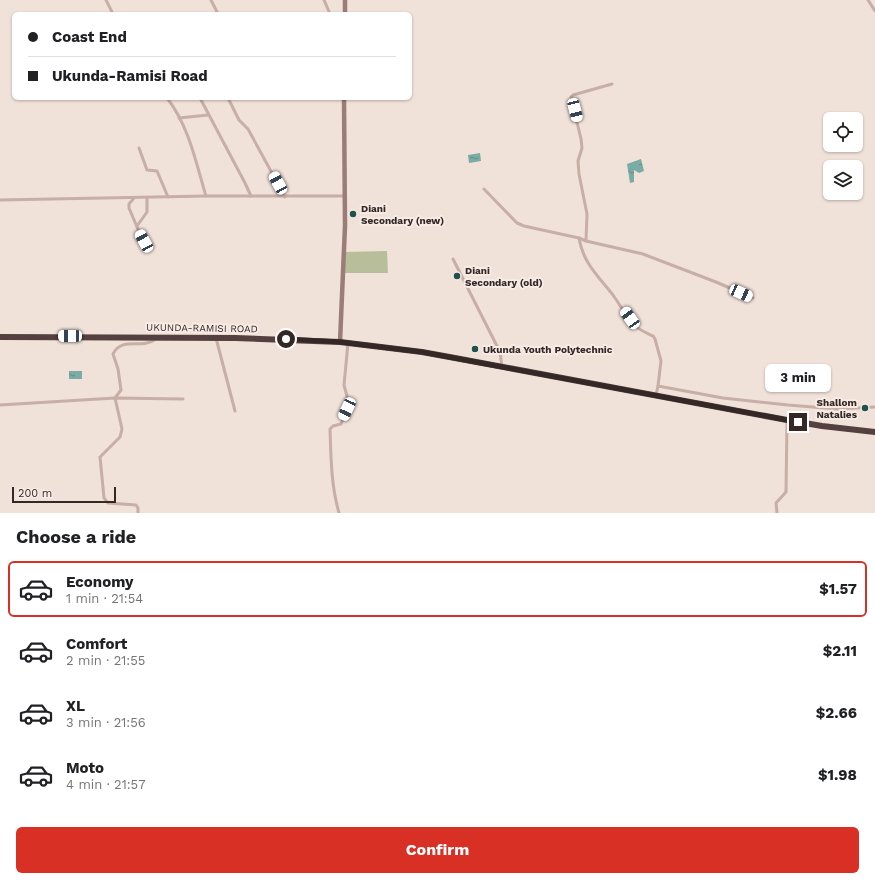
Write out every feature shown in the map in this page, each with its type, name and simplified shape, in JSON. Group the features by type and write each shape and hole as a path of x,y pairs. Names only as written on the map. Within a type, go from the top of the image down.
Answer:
{"highway":[{"name":"UKUNDA-RAMISI ROAD","path":"0,337 159,337 286,339 340,342 422,352 787,420 822,426 875,432"}],"street":[{"path":"106,0 111,12"},
{"path":"211,0 217,12"},
{"path":"324,0 329,12"},
{"path":"345,0 345,12"},
{"path":"868,0 875,11"},
{"path":"586,241 587,214 578,161 582,148 571,97 573,95 612,84"},
{"path":"168,100 179,118 192,146 206,196"},
{"path":"201,100 242,176 251,196"},
{"path":"229,100 239,120 248,129 285,196"},
{"path":"340,342 345,196 344,100"},
{"path":"179,118 208,115"},
{"path":"138,148 147,170 157,171 168,198"},
{"path":"484,189 517,223 524,226 643,254 753,298"},
{"path":"0,200 168,198 206,196 345,196"},
{"path":"134,198 129,204 129,208 146,245"},
{"path":"137,226 147,212 147,198"},
{"path":"579,238 580,248 584,258 592,270 613,295 634,325 653,336 661,361 658,386 655,396"},
{"path":"453,259 500,352 502,367"},
{"path":"138,513 138,508 136,505 108,503 104,498 100,457 120,437 122,429 115,398 121,390 118,369 113,354 116,348 123,344 147,344 159,337"},
{"path":"216,338 236,411"},
{"path":"339,513 331,479 330,429 333,426 341,424 347,409 348,400 344,385 344,374 348,343"},
{"path":"658,386 723,398 788,405 837,409 875,407"},
{"path":"0,405 115,398 183,398"},
{"path":"777,513 776,503 786,492 787,420"}],"green space":[{"path":"387,251 388,273 345,273 344,252"}],"water":[{"path":"480,153 481,161 469,163 468,155"},
{"path":"641,159 644,171 639,173 634,170 634,182 630,183 627,164"},
{"path":"69,371 82,371 82,379 69,379"}],"place":[{"name":"Diani Secondary (new)","path":"353,214"},
{"name":"Diani Secondary (old)","path":"457,276"},
{"name":"Ukunda Youth Polytechnic","path":"475,349"},
{"name":"Shallom Natalies","path":"865,408"}],"route":[{"path":"286,339 340,342 422,352 798,422"}]}
